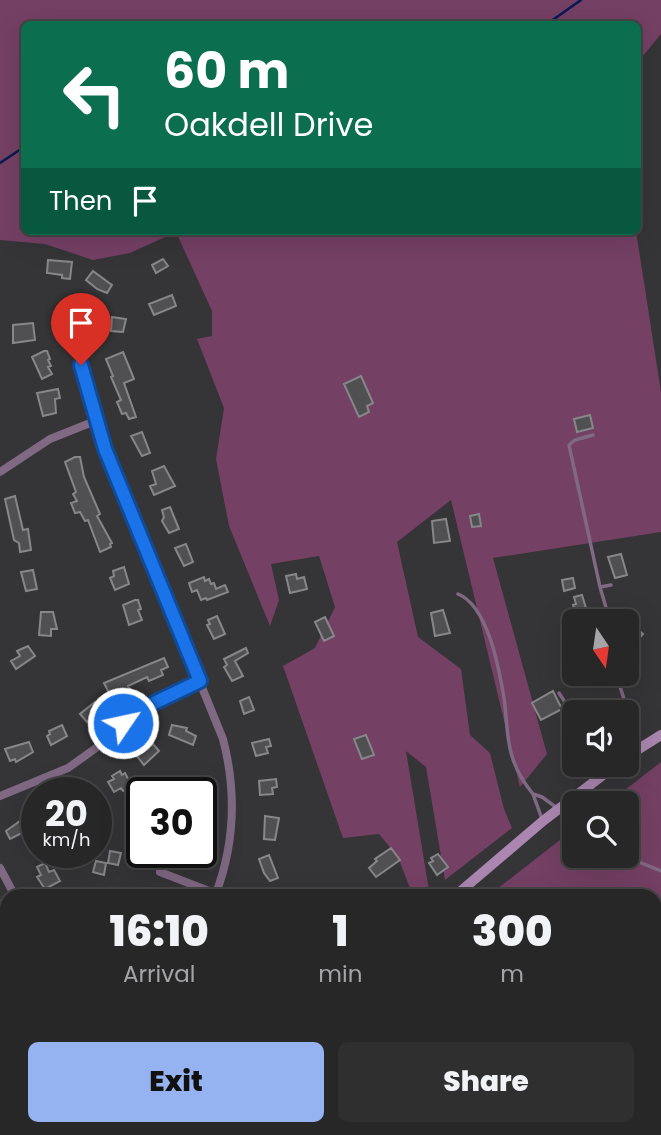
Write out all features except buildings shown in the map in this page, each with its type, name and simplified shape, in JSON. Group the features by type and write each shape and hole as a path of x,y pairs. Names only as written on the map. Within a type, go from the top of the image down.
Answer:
{"main road":[{"path":"639,748 661,735"},
{"path":"587,791 603,777"},
{"path":"463,889 543,821 562,808"}],"street":[{"path":"72,324 95,421 223,739 232,784 232,826 219,889"},
{"path":"0,472 50,439 95,421"},
{"path":"0,796 68,768 103,743 139,711 200,681"},
{"path":"0,868 11,889"},
{"path":"160,872 203,889"}],"lane":[{"path":"593,435 575,440 569,445 606,609"},
{"path":"600,587 611,585"},
{"path":"458,594 471,601 482,617 504,697 512,755 520,776 533,793 543,821"},
{"path":"559,693 564,700"},
{"path":"533,793 559,809"},
{"path":"639,862 661,871"}],"shaded area":[{"path":"0,0 661,0 661,34 641,58 641,21 21,21 21,235 169,235 130,253 93,260 45,244 0,240"},
{"path":"177,235 637,235 661,392 661,532 493,558 547,754 520,787 451,500 397,542 418,637 461,669 470,735 490,753 504,809 512,828 445,880 426,767 406,751 429,889 410,889 398,857 379,834 343,838 283,666 315,648 335,607 319,556 271,564 279,600 270,626 229,526 216,459 224,408 197,339 212,336 212,311"},
{"path":"661,762 661,889 497,889 562,838 562,868 639,868 639,791 624,791"}],"waterway":[{"path":"551,21 581,0"},
{"path":"0,163 21,149"}],"route":[{"path":"81,365 105,449 200,681 139,711 123,723"}]}
